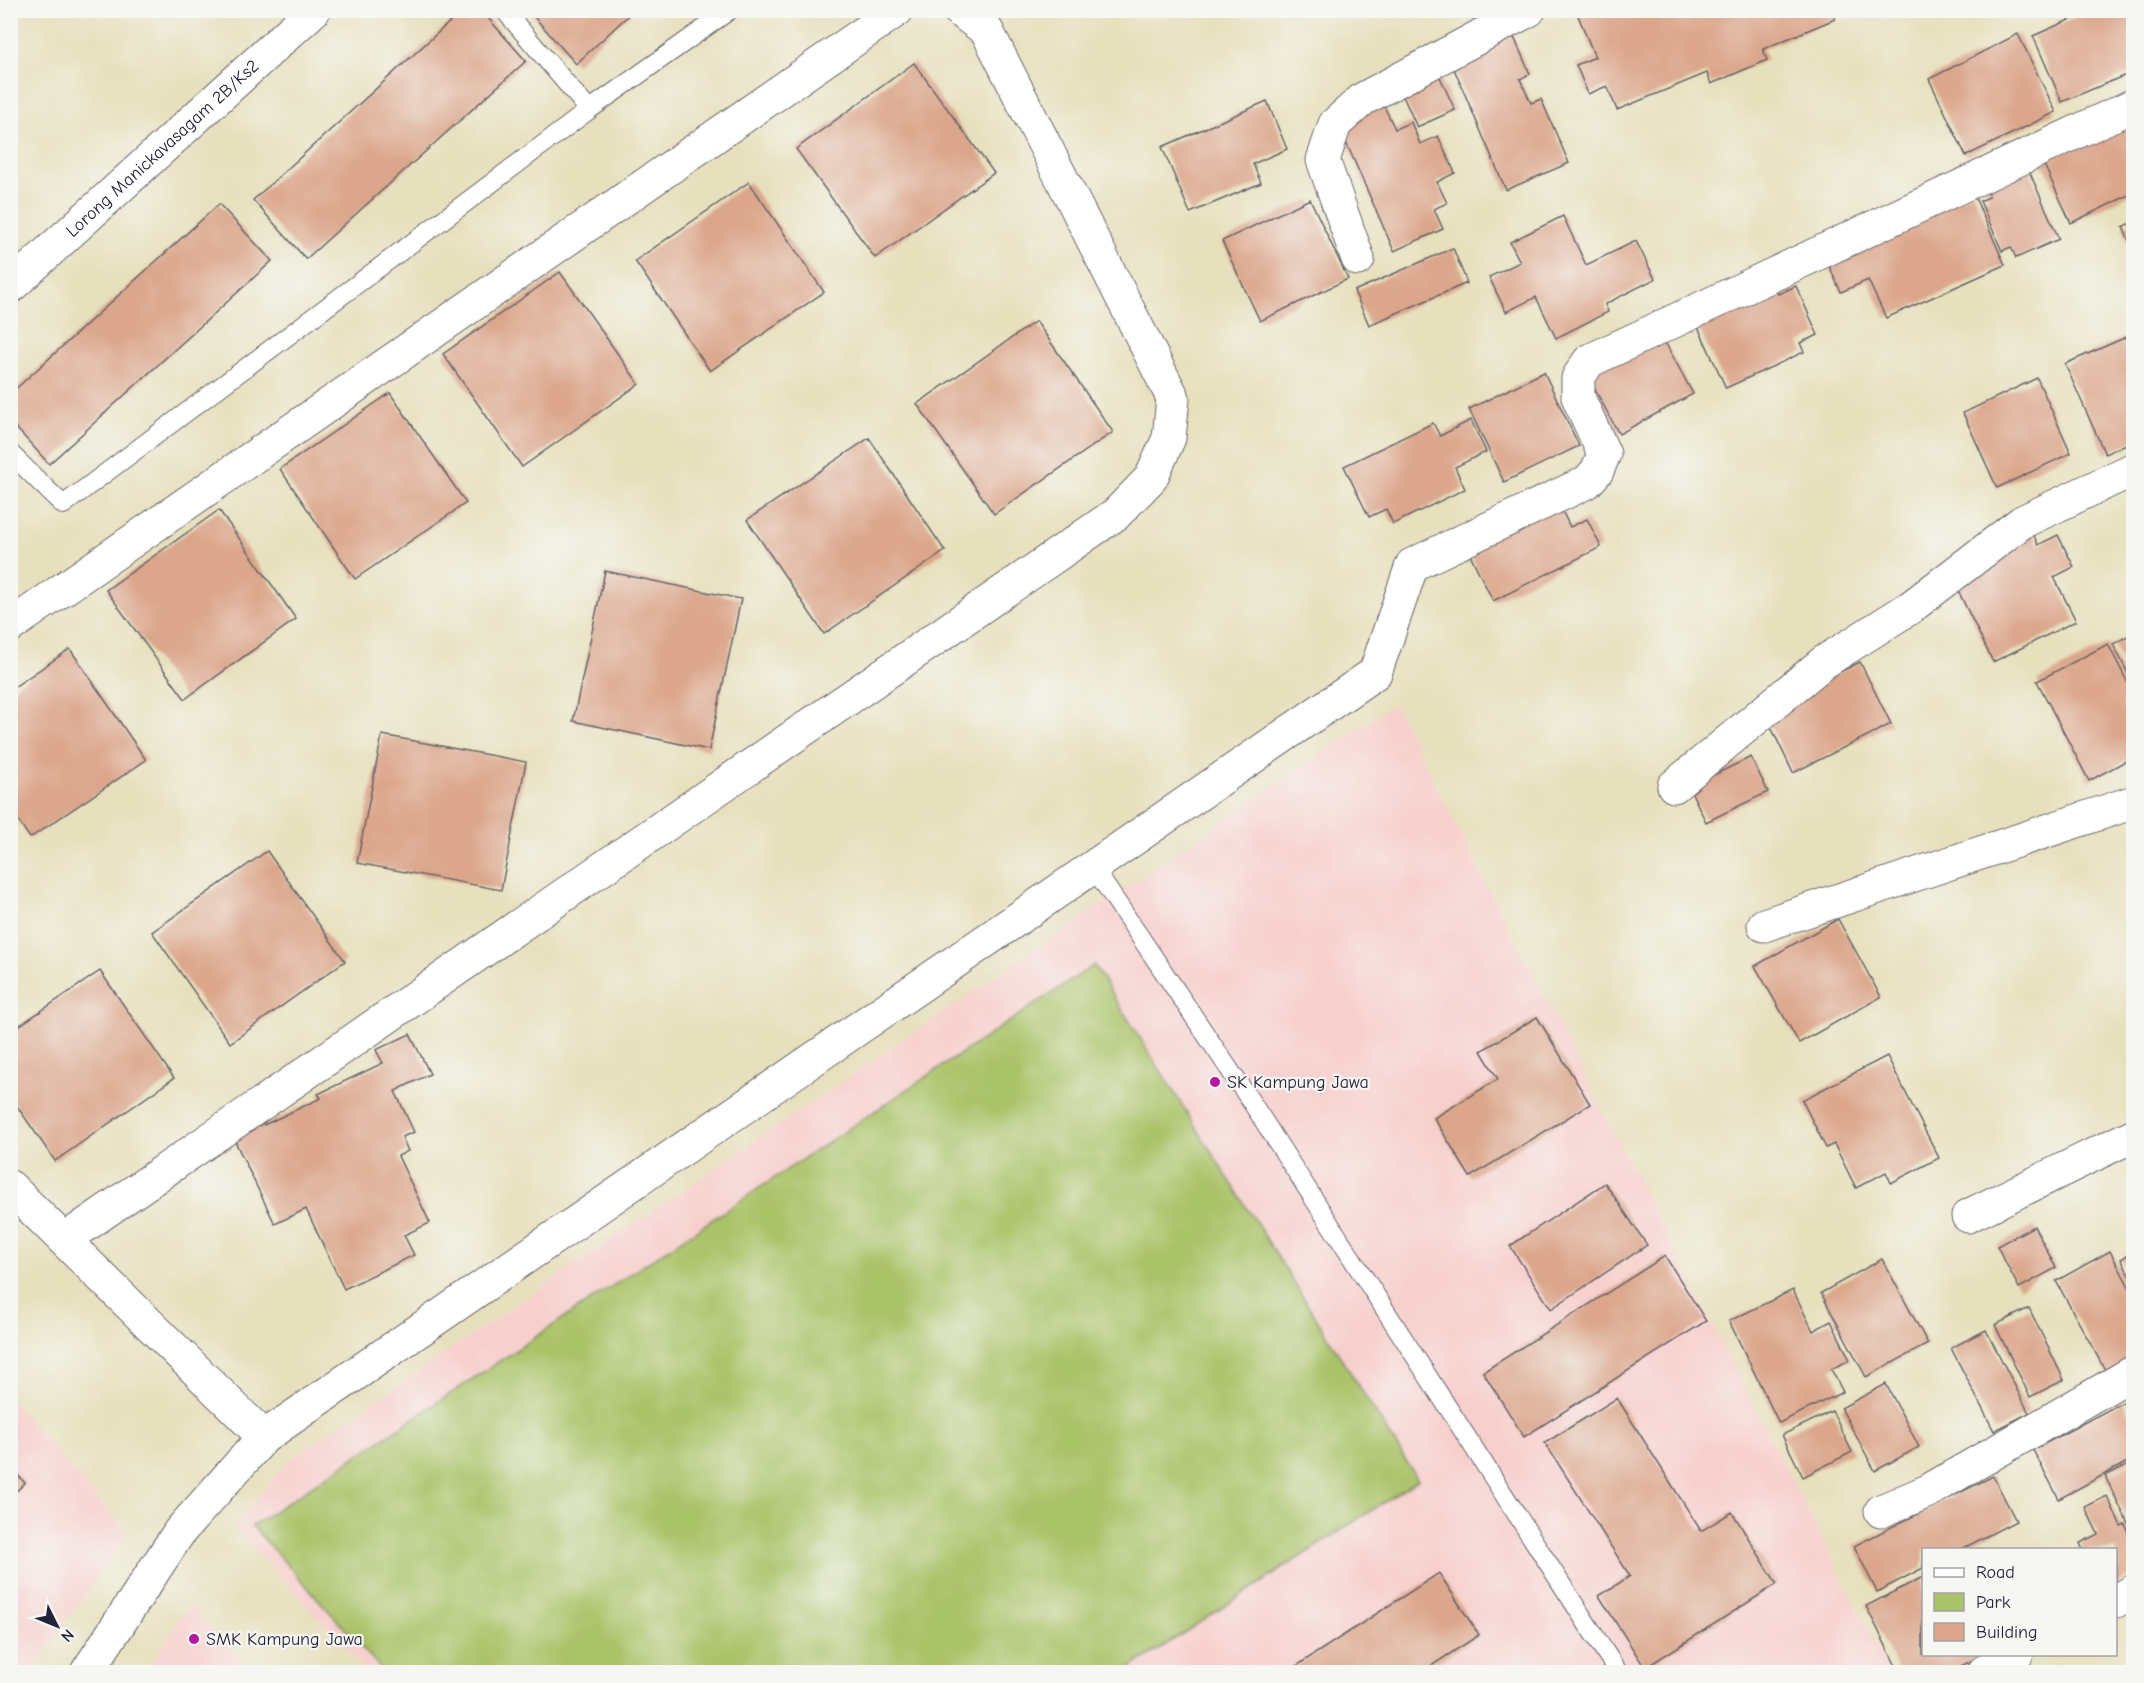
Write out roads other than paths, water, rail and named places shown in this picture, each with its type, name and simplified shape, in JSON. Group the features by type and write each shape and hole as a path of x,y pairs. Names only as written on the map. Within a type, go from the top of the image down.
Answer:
{"street":[{"name":"Lorong Manickavasagam 2B/Ks2","path":"10,287 314,10"},
{"path":"10,626 897,10"},
{"path":"64,1240 1116,514 1151,478 1169,438 1173,398 987,31 959,10"},
{"path":"1358,259 1323,160 1335,124 1363,99 1529,10"},
{"path":"87,1672 180,1531 264,1437 1375,673 1412,565 1587,482 1597,471 1604,454 1578,397 1578,378 1589,361 2133,105"},
{"path":"1674,786 1824,662 1911,607 2022,522 2133,469"},
{"path":"1764,925 2133,802"},
{"path":"1968,1216 2133,1135"},
{"path":"10,1186 264,1437"},
{"path":"1881,1511 1928,1491 2133,1372"},
{"path":"2117,1600 2133,1591"},
{"path":"1984,1672 2013,1656"}],"lane":[{"path":"504,10 590,110"},
{"path":"10,453 63,505 590,110 730,10"},
{"path":"1094,867 1254,1106 1618,1672"}],"place":[{"name":"SK Kampung Jawa","path":"1215,1082"},
{"name":"SMK Kampung Jawa","path":"194,1639"}]}
